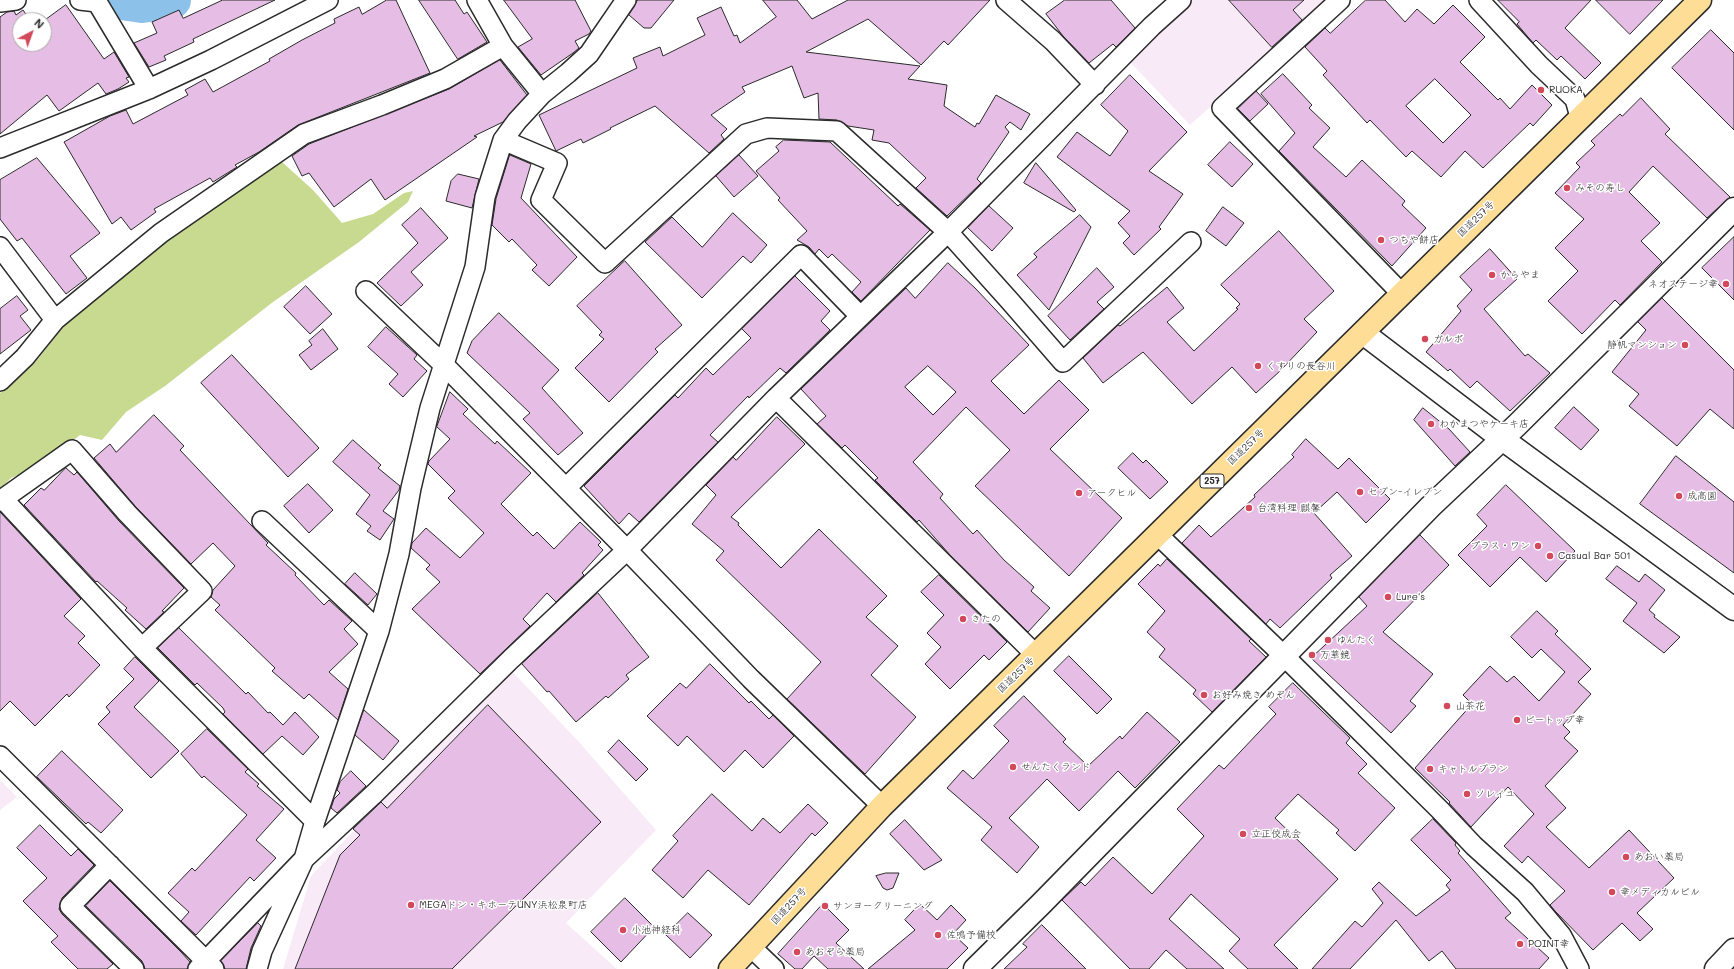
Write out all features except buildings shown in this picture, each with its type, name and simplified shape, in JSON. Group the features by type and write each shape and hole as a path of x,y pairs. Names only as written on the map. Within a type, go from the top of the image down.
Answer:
{"highway":[{"name":"国道257号","path":"730,969 882,806 1700,0"}],"street":[{"path":"0,2 16,0"},
{"path":"80,0 96,2 149,89"},
{"path":"0,148 149,89 211,60 328,0"},
{"path":"477,0 503,46 542,94"},
{"path":"257,969 262,951 304,859 315,821 379,631 399,554 411,488 430,408 475,267 485,197 503,140 517,121 542,94 568,74 589,54 626,0"},
{"path":"1006,0 1053,42 1095,85"},
{"path":"0,756 110,865 206,966 304,859 375,793 511,659 627,550 776,398 948,232 1152,26 1181,0"},
{"path":"1340,0 1222,108 1401,293"},
{"path":"1479,0 1539,65 1575,99 1580,117"},
{"path":"0,381 25,357 55,320 161,233 304,134 382,105 445,79 503,46"},
{"path":"503,140 557,163 540,200 605,263 746,134 767,128 837,131 948,232 1063,362 1190,242"},
{"path":"975,969 1041,904 1420,517 1501,438 1517,425 1734,209"},
{"path":"0,247 55,320"},
{"path":"566,488 801,255 860,316"},
{"path":"366,291 444,365 627,550 751,679 882,806"},
{"path":"1363,333 1501,438 1734,609"},
{"path":"776,398 1036,655"},
{"path":"142,648 202,591 126,513 72,450 2,500 142,648 315,821"},
{"path":"262,521 379,631"},
{"path":"1157,534 1284,656 1474,846 1530,897 1561,935 1580,969"},
{"path":"110,865 70,906 134,969"},
{"path":"751,947 774,969"},
{"path":"1716,969 1734,950"}],"shaded area":[{"path":"1193,0 1331,0 1190,125 1130,62 1164,26"},
{"path":"508,667 579,742 656,830 566,923 617,969 283,969 311,876"},
{"path":"0,780 17,797 0,810"}],"green space":[{"path":"282,162 313,190 342,223 373,214 404,193 413,191 408,202 359,242 273,302 165,386 126,412 102,440 80,435 40,466 11,478 0,489 0,393 38,359 73,314 190,222"}],"waterway":[{"path":"115,0 142,4 172,0"}],"place":[{"name":"RUOKA","path":"1541,90"},
{"name":"みその寿し","path":"1567,188"},
{"name":"つちや餅店","path":"1381,240"},
{"name":"からやま","path":"1492,275"},
{"name":"ネオステージ幸","path":"1726,284"},
{"name":"ガルボ","path":"1425,339"},
{"name":"静帆マンション","path":"1685,345"},
{"name":"くすりの長谷川","path":"1258,366"},
{"name":"わかまつやケーキ店","path":"1431,424"},
{"name":"セブン-イレブン","path":"1360,492"},
{"name":"アークヒル","path":"1079,493"},
{"name":"成高園","path":"1679,496"},
{"name":"台湾料理 麒馨","path":"1249,508"},
{"name":"プラス・ワン","path":"1538,546"},
{"name":"Casual Bar 501","path":"1550,556"},
{"name":"Lure's","path":"1388,597"},
{"name":"きたの","path":"963,619"},
{"name":"ゆんたく","path":"1328,640"},
{"name":"万華鏡","path":"1312,655"},
{"name":"お好み焼き めぞん","path":"1204,695"},
{"name":"山茶花","path":"1447,706"},
{"name":"ビートップ幸","path":"1517,720"},
{"name":"せんたくランド","path":"1013,767"},
{"name":"キャトルブラン","path":"1430,769"},
{"name":"ソレイユ","path":"1467,794"},
{"name":"立正佼成会","path":"1243,834"},
{"name":"あおい薬局","path":"1626,857"},
{"name":"幸メディカルビル","path":"1612,892"},
{"name":"MEGAドン・キホーテUNY浜松泉町店","path":"411,905"},
{"name":"サンヨークリーニング","path":"825,906"},
{"name":"小池神経科","path":"623,930"},
{"name":"佐鳴予備校","path":"938,935"},
{"name":"POINT幸","path":"1520,944"},
{"name":"あおぞら薬局","path":"797,952"}]}
